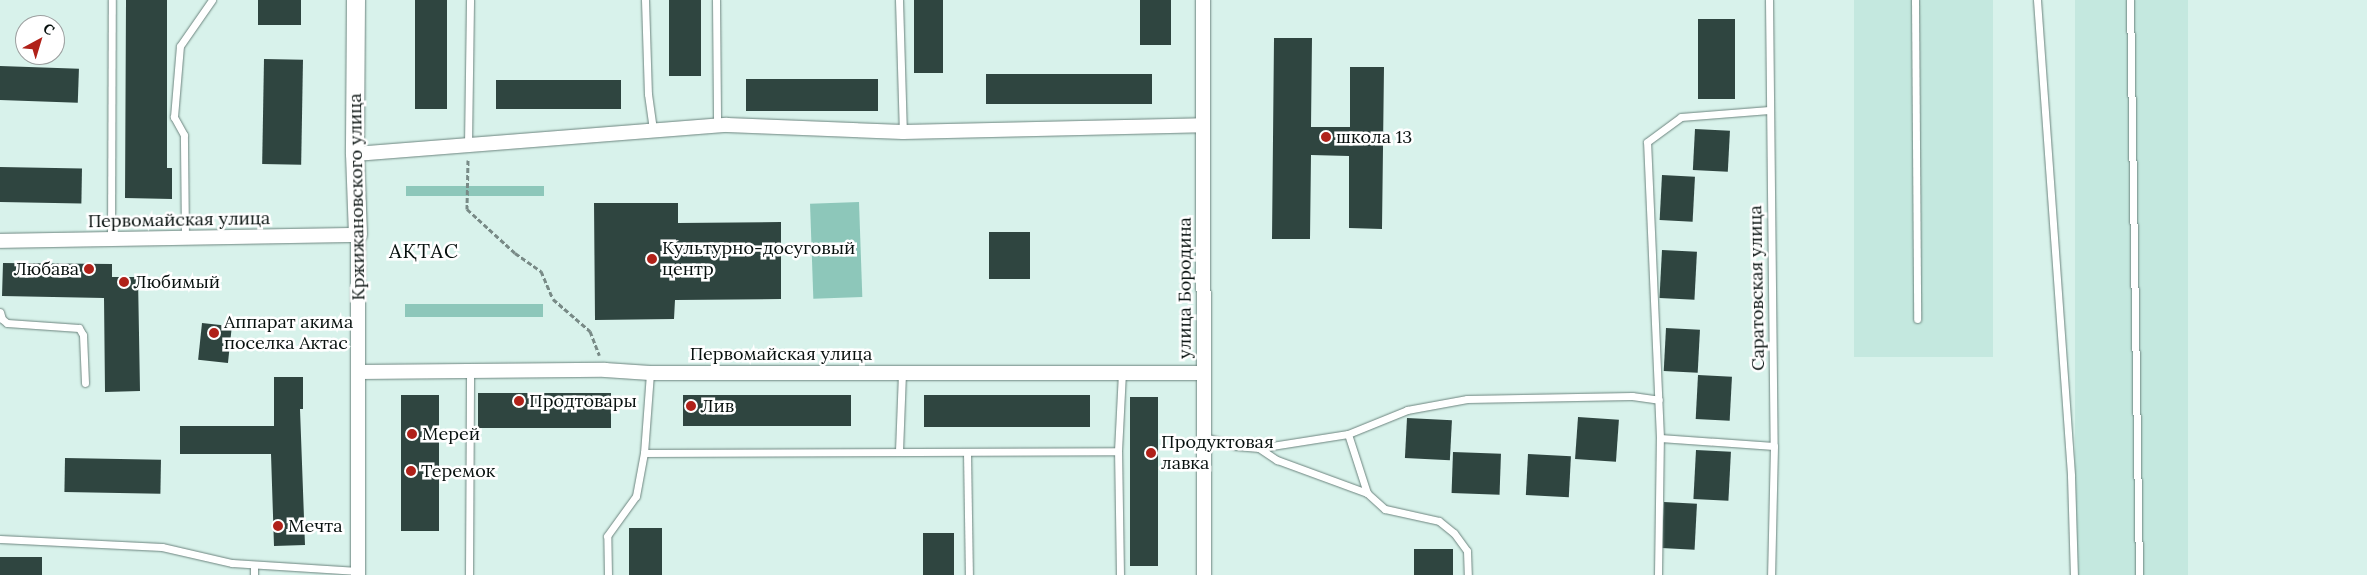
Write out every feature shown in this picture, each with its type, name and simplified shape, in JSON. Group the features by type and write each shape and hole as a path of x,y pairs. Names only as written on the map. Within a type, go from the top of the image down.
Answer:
{"street":[{"name":"Кржижановского улица","path":"356,0 355,154 358,235 358,573"},
{"name":"улица Бородина","path":"1203,0 1204,575"},
{"path":"355,154 717,126 903,132 1203,125"},
{"name":"Первомайская улица","path":"0,241 358,235"},
{"name":"Первомайская улица","path":"358,372 605,370 650,372 1204,373"}],"lane":[{"path":"111,239 112,0"},
{"path":"185,238 184,135 174,117 180,46 212,0"},
{"path":"468,145 470,0"},
{"path":"645,0 648,94 653,131"},
{"path":"716,0 717,126"},
{"path":"900,0 903,132"},
{"name":"Саратовская улица","path":"1769,0 1774,446 1771,575"},
{"path":"1915,0 1917,319"},
{"path":"2037,0 2071,476 2074,575"},
{"path":"2130,0 2139,575"},
{"path":"1658,575 1660,438 1647,142 1681,116 1769,110"},
{"path":"0,312 7,324 79,328 84,335 85,384"},
{"path":"469,575 470,372"},
{"path":"608,575 607,536 636,496 644,454 650,372"},
{"path":"898,451 902,372"},
{"path":"1120,575 1118,451 1122,373"},
{"path":"1205,437 1236,446 1259,448 1348,434 1407,410 1467,399 1632,396 1659,400"},
{"path":"1348,434 1368,493"},
{"path":"1660,438 1774,446"},
{"path":"1259,448 1277,460 1368,493 1385,509 1439,521 1454,533 1467,551 1468,575"},
{"path":"644,454 1118,451"},
{"path":"967,452 969,575"},
{"path":"0,540 162,547 232,563 358,573"},
{"path":"254,565 254,575"}],"path":[{"path":"468,145 468,209 515,253 541,271 553,299 590,332 605,370"}],"shaded area":[{"path":"1854,0 1993,0 1993,357 1854,357"},
{"path":"2075,0 2188,0 2188,575 2075,575"},
{"path":"406,186 544,186 544,196 406,196"},
{"path":"859,202 862,297 813,299 810,204"},
{"path":"405,304 543,304 543,317 405,317"}],"building":[{"path":"126,0 167,0 167,168 172,168 172,199 125,198"},
{"path":"258,0 301,0 301,25 258,25"},
{"path":"415,0 447,0 447,109 415,109"},
{"path":"669,0 701,0 701,76 669,76"},
{"path":"914,0 943,0 943,73 914,73"},
{"path":"1140,0 1171,0 1171,45 1140,45"},
{"path":"1698,19 1735,19 1735,99 1698,99"},
{"path":"1274,38 1312,38 1311,127 1350,127 1350,67 1384,67 1382,229 1349,228 1349,156 1311,155 1310,239 1272,239"},
{"path":"264,59 303,60 301,165 262,164"},
{"path":"0,66 79,69 78,103 0,100"},
{"path":"986,74 1152,74 1152,104 986,104"},
{"path":"746,79 878,79 878,111 746,111"},
{"path":"496,80 621,80 621,109 496,109"},
{"path":"1695,129 1730,131 1728,172 1693,170"},
{"path":"0,167 82,168 81,203 0,202"},
{"path":"1662,175 1695,177 1693,222 1660,220"},
{"path":"594,203 678,203 678,223 781,222 781,299 675,300 674,319 595,320"},
{"path":"989,232 1030,232 1030,279 989,279"},
{"path":"1662,250 1697,252 1694,300 1659,298"},
{"path":"3,263 112,264 112,277 138,277 140,391 105,392 104,298 2,296"},
{"path":"202,323 232,326 228,363 198,360"},
{"path":"1666,328 1700,330 1698,373 1664,371"},
{"path":"1698,375 1732,377 1730,421 1696,419"},
{"path":"274,377 303,377 303,409 300,409 305,545 274,546 271,454 180,454 180,426 274,426"},
{"path":"478,393 611,393 611,428 478,428"},
{"path":"401,395 439,395 439,531 401,531"},
{"path":"683,395 851,395 851,426 683,426"},
{"path":"924,395 1090,395 1090,427 924,427"},
{"path":"1130,397 1158,397 1158,566 1130,566"},
{"path":"1578,417 1619,420 1616,462 1575,459"},
{"path":"1407,418 1452,420 1450,460 1405,458"},
{"path":"1696,450 1731,452 1728,501 1693,499"},
{"path":"1453,452 1501,454 1500,495 1452,493"},
{"path":"1528,454 1571,456 1569,497 1526,495"},
{"path":"65,458 161,460 160,494 64,492"},
{"path":"1664,502 1697,504 1695,550 1662,548"},
{"path":"629,528 662,528 662,575 629,575"},
{"path":"923,533 954,533 954,575 923,575"},
{"path":"1414,549 1453,549 1453,575 1414,575"},
{"path":"0,557 42,557 42,575 0,575"}],"place":[{"name":"школа 13","path":"1326,137"},
{"name":"Культурно-досуговый центр","path":"652,259"},
{"name":"Любава","path":"89,269"},
{"name":"Любимый","path":"124,282"},
{"name":"Аппарат акима поселка Актас","path":"214,333"},
{"name":"Продтовары","path":"519,401"},
{"name":"Лив","path":"691,406"},
{"name":"Мерей","path":"412,434"},
{"name":"Продуктовая лавка","path":"1151,453"},
{"name":"Теремок","path":"411,471"},
{"name":"Мечта","path":"278,526"}],"district":[{"name":"АҚТАС","path":"424,250"}]}
